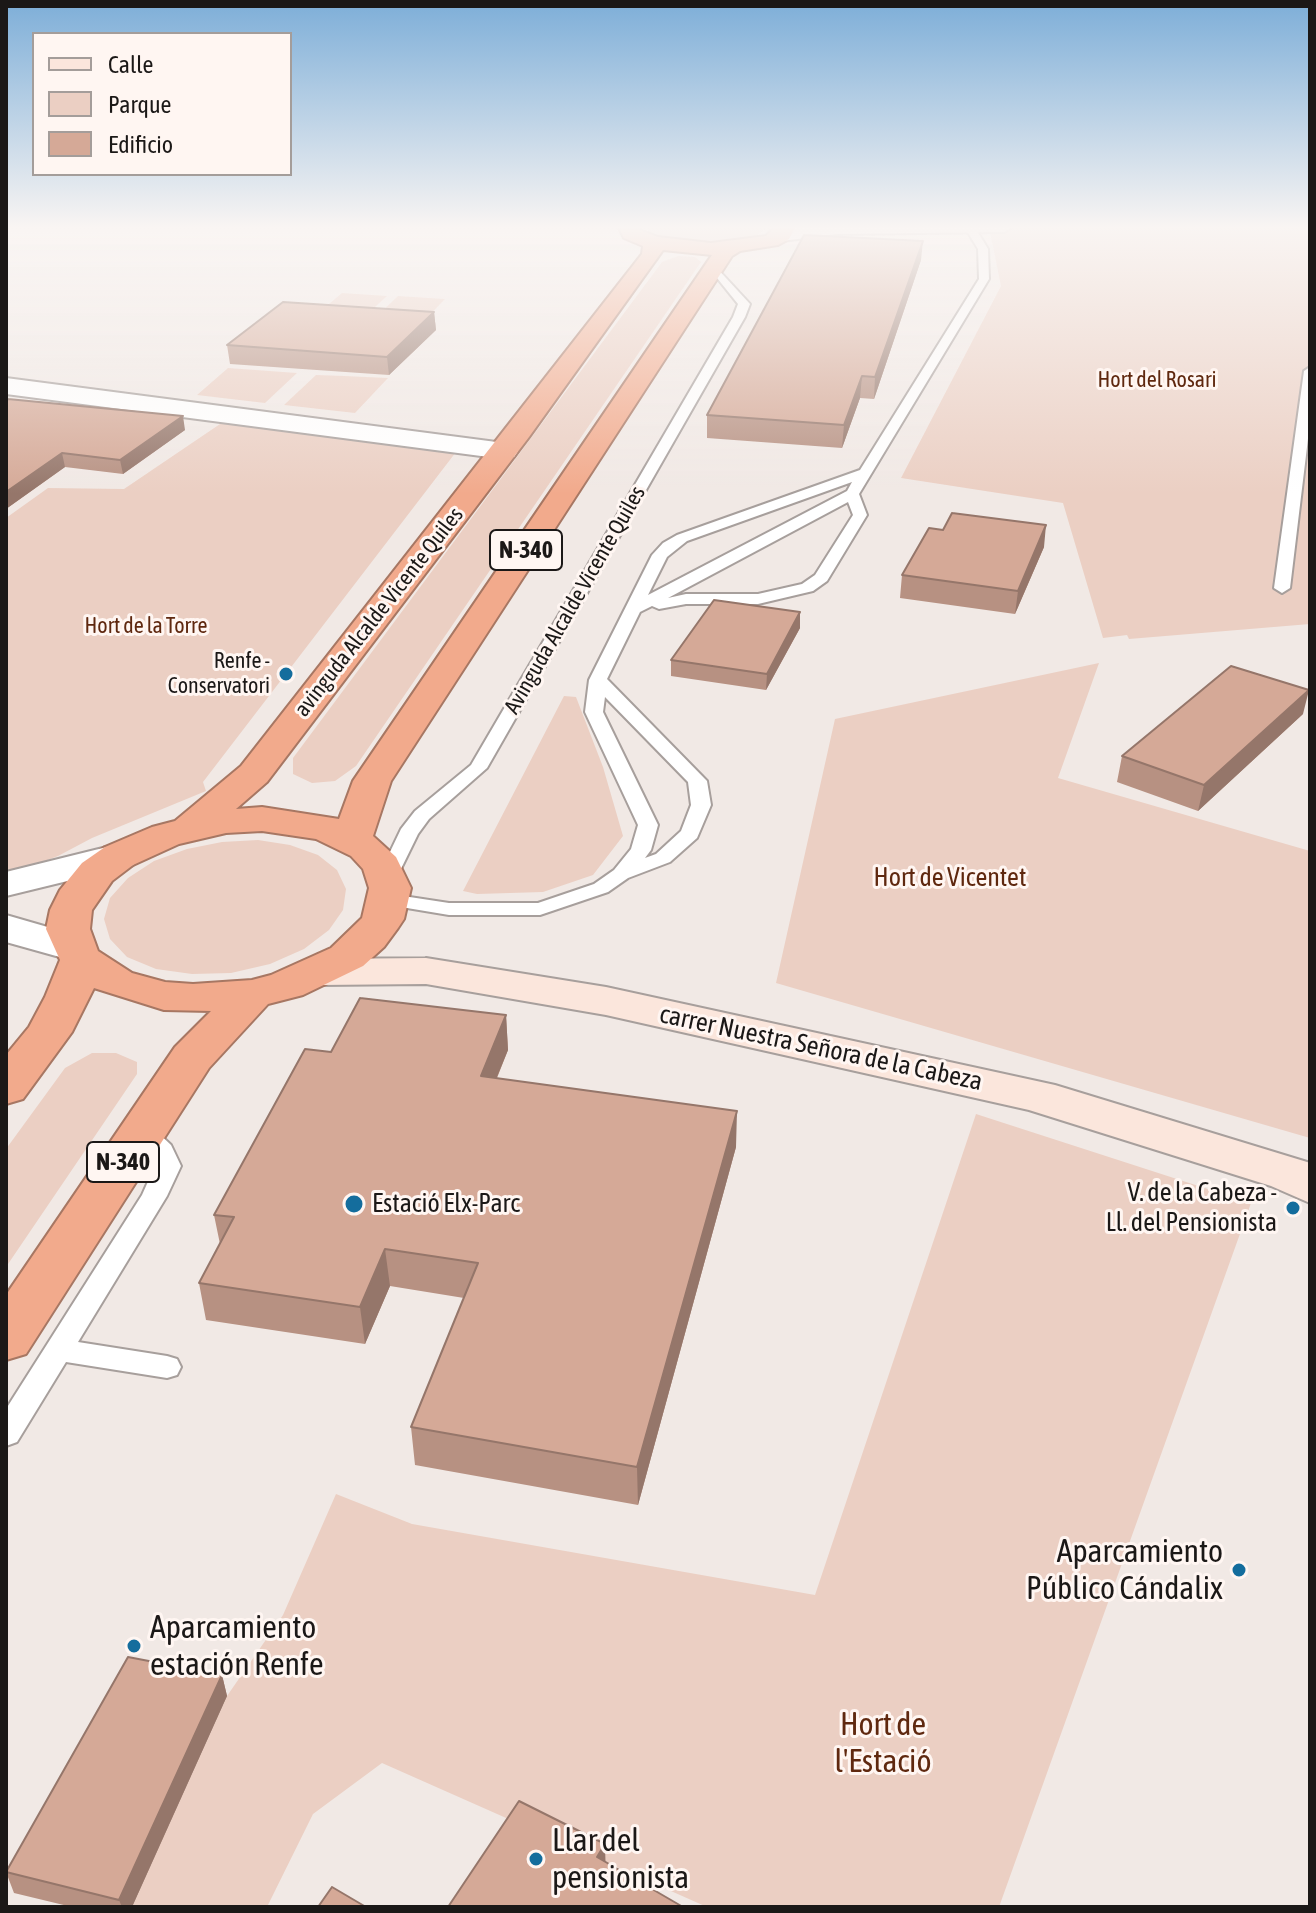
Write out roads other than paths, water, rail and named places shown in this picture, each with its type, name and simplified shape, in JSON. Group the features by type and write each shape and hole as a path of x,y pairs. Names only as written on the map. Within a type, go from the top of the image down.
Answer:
{"highway":[{"name":"N-340","path":"512,441 607,315"},
{"name":"N-340","path":"352,839 372,781 685,315"},
{"name":"avinguda Alcalde Vicente Quiles","path":"191,827 254,774 512,441"},
{"name":"N-340","path":"226,821 295,822 326,828 352,839 375,856 389,888 383,919 369,938 347,957 320,972 252,994 207,998 164,996 116,983 78,954 68,929 71,910 81,890 97,872 141,844 191,827 226,821"},
{"name":"N-340","path":"6,1088 49,1032 68,997 78,954"},
{"name":"N-340","path":"6,1339 192,1058 252,994"}],"street":[{"path":"6,386 512,441"},
{"path":"6,884 119,856"},
{"path":"6,928 78,954"},
{"name":"carrer Nuestra Señora de la Cabeza","path":"320,972 426,971 606,1001 1038,1096 1289,1174 1310,1185"}],"lane":[{"name":"Avinguda Alcalde Vicente Quiles","path":"389,888 408,833 422,815 478,768 739,315"},
{"path":"630,611 852,494 962,315"},
{"path":"1282,588 1310,371"},
{"path":"621,874 641,850 648,825 594,712 598,680 660,555 682,538 867,472"},
{"path":"630,611 686,599 785,595 807,588 821,578 860,515 852,494"},
{"path":"657,565 669,581 679,587 729,599"},
{"path":"389,888 449,909 540,909 601,888 621,874 663,858 690,834 701,805 697,781 598,680"},
{"path":"6,1434 154,1196 168,1166 162,1151 143,1133"},
{"path":"57,1350 167,1367"}],"place":[{"name":"Renfe - Conservatori","path":"286,674"},
{"name":"Estació Elx-Parc","path":"354,1204"},
{"name":"V. de la Cabeza - Ll. del Pensionista","path":"1293,1208"},
{"name":"Aparcamiento Público Cándalix","path":"1239,1570"},
{"name":"Aparcamiento estación Renfe","path":"134,1646"},
{"name":"Llar del pensionista","path":"536,1859"}],"park label":[{"name":"Hort del Rosari","path":"1157,380"},
{"name":"Hort de la Torre","path":"146,626"},
{"name":"Hort de Vicentet","path":"950,878"},
{"name":"Hort de l'Estació","path":"883,1744"}]}
